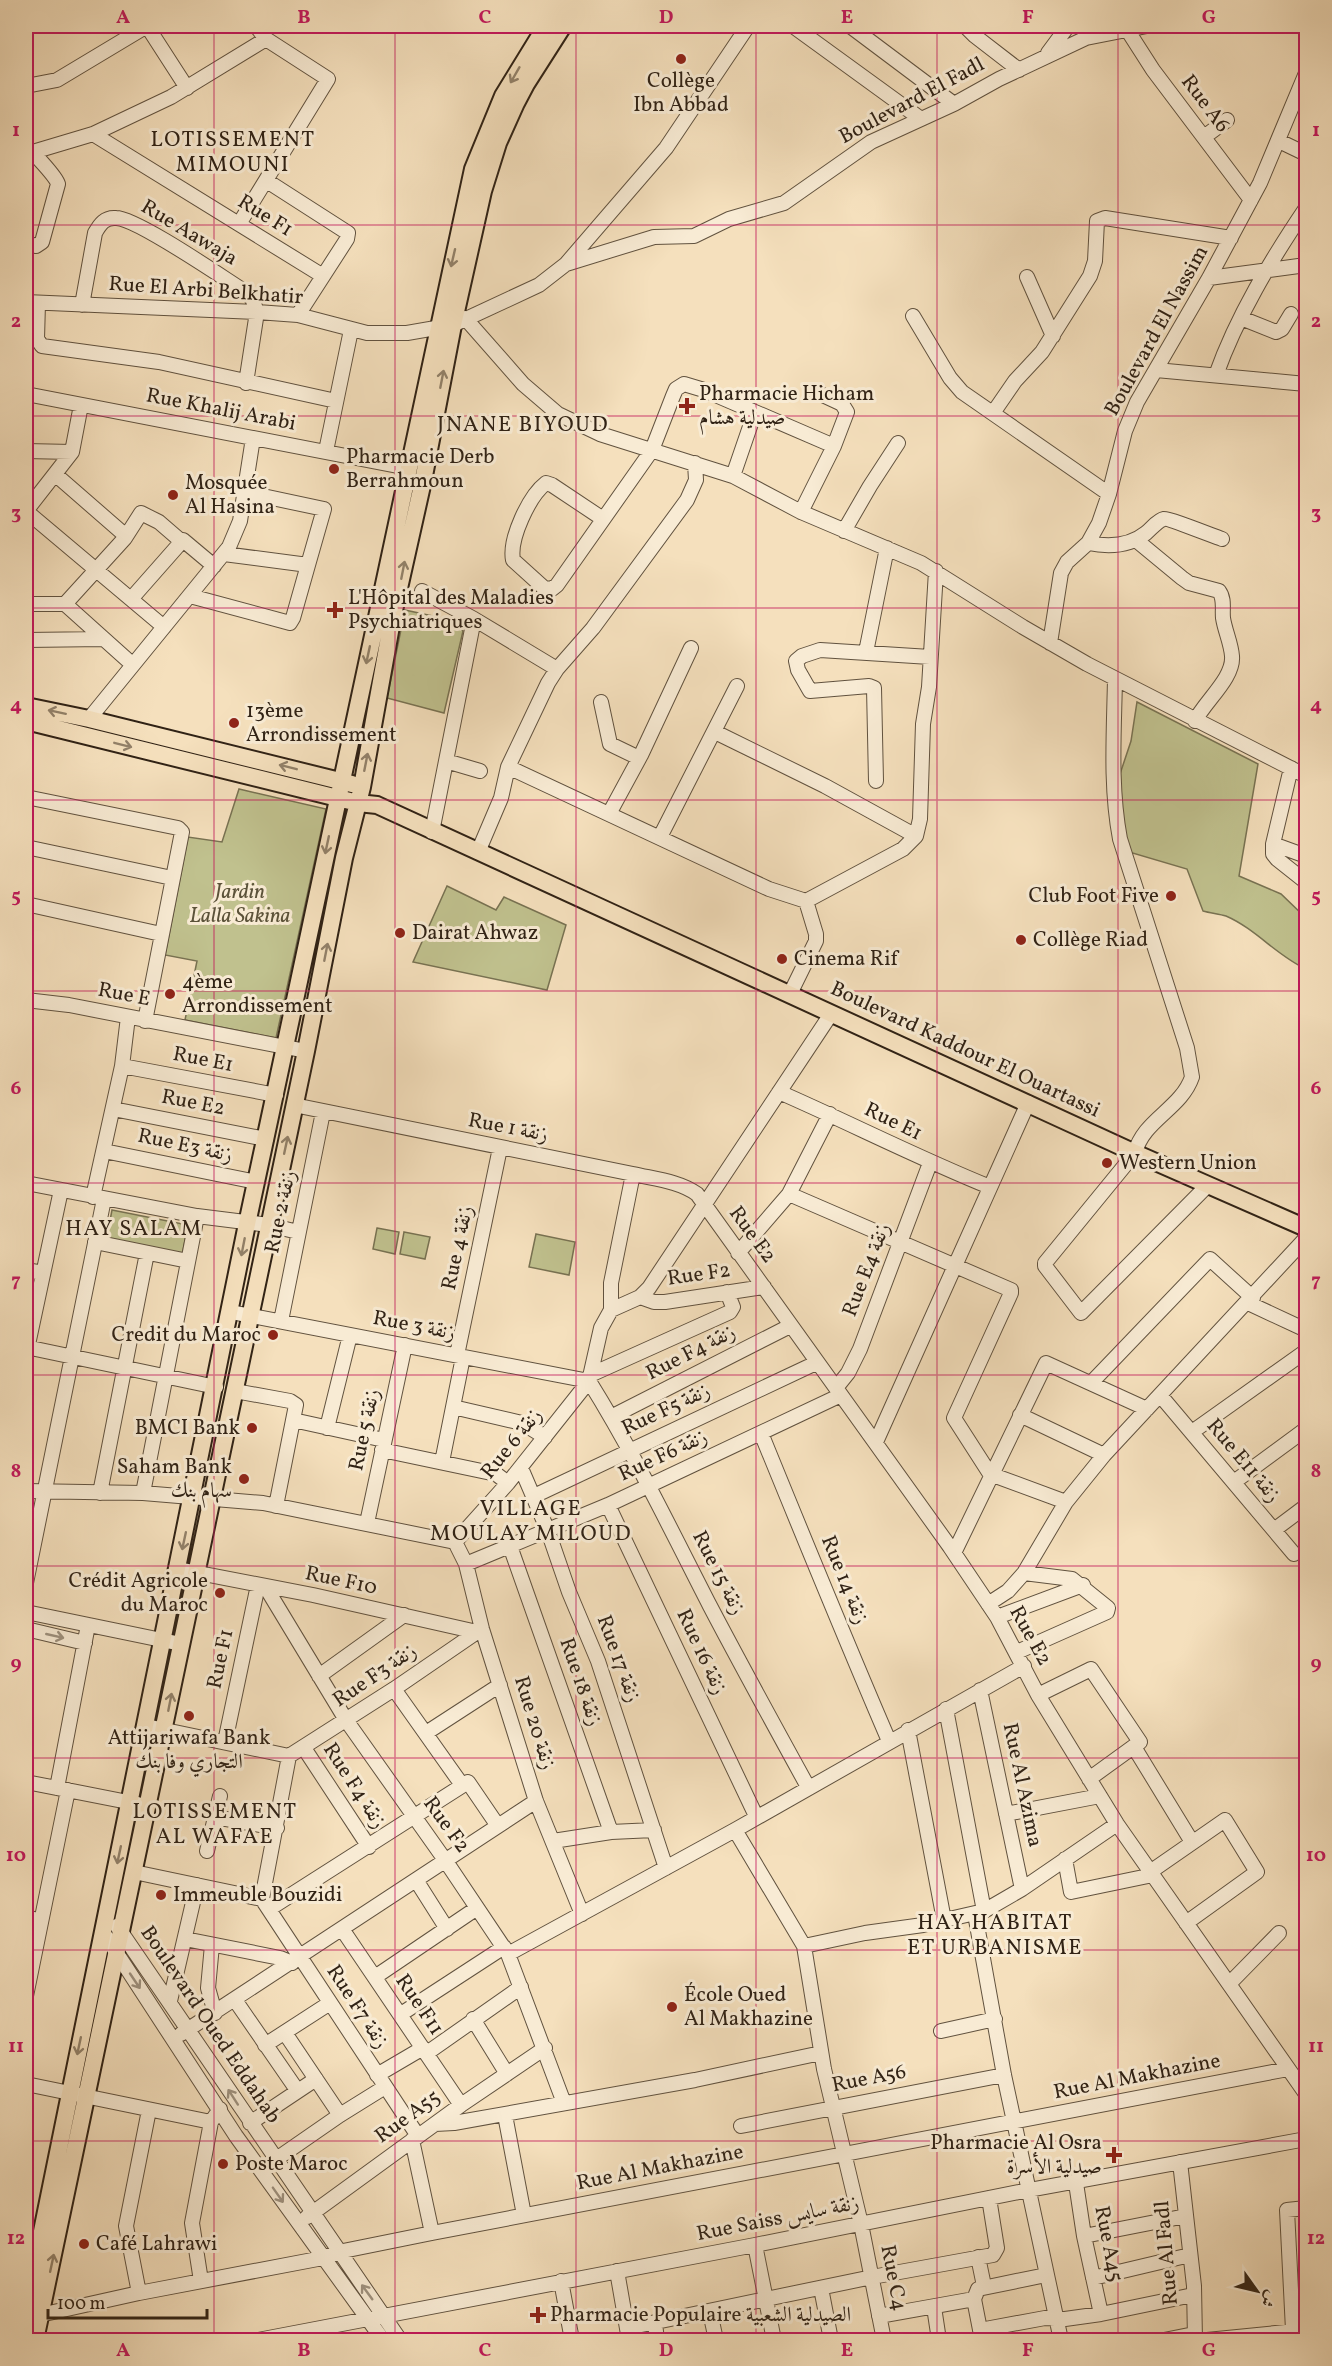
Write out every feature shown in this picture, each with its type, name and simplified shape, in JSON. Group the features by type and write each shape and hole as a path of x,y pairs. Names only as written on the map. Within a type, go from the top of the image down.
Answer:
{"main road":[{"path":"54,2214 69,2093 337,797 408,468 452,324 473,169 503,96 546,26"},
{"path":"35,2340 33,2313 54,2214 87,2097 122,1933 306,1051 344,858 362,787 393,615 423,481 452,324 483,191 498,143 526,84 563,26"},
{"path":"27,717 89,719 342,780 362,787 377,805"},
{"path":"27,717 358,803 377,805"},
{"path":"236,772 243,756"},
{"name":"Boulevard Kaddour El Ouartassi","path":"377,805 1135,1153 1306,1228"}],"street":[{"path":"26,86 57,80 147,26 187,88"},
{"path":"239,224 328,79 266,39 256,26"},
{"path":"566,264 666,148 748,26"},
{"path":"793,26 921,119"},
{"path":"850,26 954,104"},
{"path":"965,26 1019,70"},
{"path":"1043,58 1065,26"},
{"name":"Boulevard El Fadl","path":"566,264 637,241 664,236 693,236 729,219 784,202 871,142 954,104 980,88 1086,38 1147,26"},
{"name":"Rue A6","path":"1128,31 1251,201"},
{"path":"26,243 36,246 42,242 58,182 29,153 93,134 187,88 266,39"},
{"name":"Boulevard El Nassim","path":"1050,643 1059,580 1064,566 1088,543 1099,523 1125,431 1137,402 1232,238 1303,89 1306,73"},
{"path":"1204,137 1227,120"},
{"name":"Rue F1","path":"93,134 323,276"},
{"path":"1279,141 1306,154"},
{"path":"267,181 348,233 347,239 298,315"},
{"path":"1216,375 1266,269 1306,208"},
{"name":"Rue Aawaja","path":"82,305 95,232 99,224 114,217 134,223 241,289 252,298 257,312"},
{"path":"993,412 1014,381 1042,352 1092,271 1095,261 1095,223 1100,218 1232,238"},
{"name":"Rue El Arbi Belkhatir","path":"32,303 298,315 351,330 388,334 452,324 539,285 566,264"},
{"path":"1209,278 1306,265"},
{"path":"1027,278 1053,336"},
{"path":"32,303 36,339 42,346 159,362 336,401"},
{"path":"246,383 257,312"},
{"path":"1241,318 1276,332 1282,329 1291,314"},
{"path":"913,316 958,389 1109,494"},
{"path":"452,324 551,409 571,421 600,434 733,476 801,512 936,571 1050,643 1195,721 1306,776"},
{"path":"326,451 351,330"},
{"path":"1156,369 1306,384"},
{"path":"603,519 546,483 522,517 514,542 513,560 540,585 552,590 603,519 652,450 676,389 684,384 704,390 834,446"},
{"path":"801,512 846,419 846,408 842,404 814,391"},
{"name":"Rue Khalij Arabi","path":"26,394 408,468"},
{"path":"81,405 72,452 26,511 164,627"},
{"path":"733,476 755,412"},
{"path":"89,719 224,554 235,536 253,438"},
{"path":"844,531 898,443"},
{"path":"26,451 72,452"},
{"path":"478,852 501,798 508,767 542,695 557,669 585,639 687,500 696,480 695,463"},
{"path":"56,475 126,536"},
{"path":"190,596 290,623 293,618 324,509 244,492"},
{"path":"65,604 98,570 126,536 141,513 159,522 181,541 186,541 214,566"},
{"path":"1088,543 1105,546 1136,540 1161,520 1167,519 1200,533 1222,539"},
{"path":"1136,540 1182,578 1190,583 1220,591 1222,594 1223,614 1232,662 1226,678 1201,709 1195,721"},
{"path":"131,599 181,541"},
{"path":"866,652 887,548"},
{"path":"224,554 308,566"},
{"path":"508,767 769,889 806,901 903,849 916,836 920,819 922,724 929,687 936,571"},
{"path":"422,591 557,669"},
{"path":"26,604 65,604 133,665"},
{"path":"432,832 474,619"},
{"path":"26,640 104,639"},
{"path":"609,814 639,758 691,648"},
{"path":"876,781 874,688 869,686 810,691 796,665 798,658 820,650 930,657"},
{"path":"1115,679 1113,778 1114,806 1120,839 1192,1067 1192,1077 1185,1092 1142,1135 1135,1153 1045,1265 1080,1313 1208,1185"},
{"path":"660,837 737,686"},
{"path":"601,702 610,744 639,758"},
{"path":"715,732 825,786 916,836"},
{"path":"446,761 480,771"},
{"path":"1291,768 1273,844 1274,854 1276,859 1306,882"},
{"path":"26,797 178,828 183,835 172,878 146,1021"},
{"path":"1273,844 1306,856"},
{"path":"26,848 172,878"},
{"path":"790,994 816,941 806,901"},
{"path":"26,904 161,934"},
{"name":"Rue E","path":"26,1000 69,1005 306,1051"},
{"path":"633,1174 611,1283 611,1310 640,1297 650,1288 831,1014"},
{"path":"26,1583 95,1242 104,1151 122,1066 128,1017"},
{"name":"Rue E1","path":"122,1066 276,1095"},
{"name":"Rue E1","path":"779,1092 930,1163 990,1186"},
{"path":"876,1442 1028,1103"},
{"name":"Rue 1 زنقة","path":"294,1105 633,1174 688,1188 697,1194 705,1206"},
{"name":"Rue E2","path":"113,1109 266,1139"},
{"name":"Rue 2 زنقة","path":"281,1321 323,1112"},
{"path":"738,1253 789,1194 830,1114"},
{"name":"Rue 4 زنقة","path":"442,1462 500,1148"},
{"name":"Rue E3 زنقة","path":"104,1151 256,1182"},
{"name":"Rue E4 زنقة","path":"838,1391 854,1363 930,1163"},
{"path":"26,1183 197,1216 268,1225 298,1232"},
{"path":"61,1190 26,1349 71,1356 216,1387"},
{"path":"789,1194 1011,1291 954,1417 990,1474 1066,1502"},
{"name":"Rue E2","path":"705,1206 954,1553 997,1617 1038,1695 1117,1824 1306,2094"},
{"path":"143,1493 197,1216"},
{"path":"988,1604 1008,1591 1024,1573 1066,1502 1104,1455 1306,1238"},
{"path":"95,1242 188,1261"},
{"path":"100,1493 147,1253"},
{"path":"1091,1383 1210,1259 1250,1300 1306,1330"},
{"path":"26,1270 43,1273"},
{"name":"Rue F2","path":"640,1297 654,1302 666,1302 764,1287"},
{"path":"589,1378 730,1312 733,1306 727,1292"},
{"name":"Rue 6 زنقة","path":"455,1542 508,1483 589,1378 601,1328 611,1310"},
{"name":"Rue 3 زنقة","path":"231,1312 405,1346 589,1378"},
{"name":"Rue F4 زنقة","path":"611,1417 790,1326"},
{"path":"327,1428 350,1335"},
{"name":"Rue 5 زنقة","path":"366,1523 405,1346"},
{"path":"1192,1432 1306,1351"},
{"path":"954,1553 990,1474 1047,1362 1147,1409"},
{"name":"Rue F5 زنقة","path":"534,1496 816,1363"},
{"name":"Rue 15 زنقة","path":"589,1378 649,1486 808,1787"},
{"path":"235,1390 293,1402 296,1405 276,1506"},
{"name":"Rue F6 زنقة","path":"466,1564 649,1486 761,1433 838,1391"},
{"name":"Rue E11 زنقة","path":"1160,1395 1294,1554"},
{"path":"453,1407 522,1423 545,1437"},
{"path":"1020,1415 1104,1455"},
{"path":"293,1420 442,1462 496,1474 508,1483"},
{"path":"1234,1482 1306,1429"},
{"name":"Rue 14 زنقة","path":"761,1433 889,1741"},
{"name":"Rue 17 زنقة","path":"520,1468 534,1496 569,1592 598,1660 666,1868"},
{"path":"26,1491 143,1493 276,1506 455,1542"},
{"name":"Rue 16 زنقة","path":"608,1505 756,1816"},
{"path":"1274,1530 1306,1506"},
{"name":"Rue 20 زنقة","path":"455,1542 466,1564 479,1630 500,1685 536,1801 582,1914"},
{"name":"Rue 18 زنقة","path":"510,1546 611,1832"},
{"name":"Rue F10","path":"178,1569 479,1630"},
{"path":"1017,1652 1107,1612 1108,1608 1083,1585 1070,1578 1024,1573"},
{"path":"997,1617 1083,1585"},
{"name":"Rue F1","path":"225,1742 262,1586"},
{"name":"Rue F2","path":"262,1586 346,1720 446,1860 506,1951 545,2048 564,2103"},
{"path":"26,1612 181,1644"},
{"path":"319,1676 404,1615"},
{"path":"26,1995 41,1921 88,1625"},
{"path":"26,1629 85,1643"},
{"name":"Rue F3 زنقة","path":"290,1756 394,1689 479,1630"},
{"path":"401,2014 506,1951 582,1914 666,1868 1024,1666"},
{"path":"1038,1695 1091,1669 1140,1742 1089,1779"},
{"path":"426,1733 500,1685"},
{"path":"394,1689 462,1785"},
{"name":"Rue Al Azima","path":"980,1690 1022,1889"},
{"path":"945,1709 980,1913 1004,2074 1061,2340"},
{"path":"146,1726 290,1756 266,1904"},
{"path":"908,1730 944,1920"},
{"path":"1134,1747 1192,1842"},
{"name":"Rue F4 زنقة","path":"304,1748 369,1847"},
{"path":"26,1782 148,1806"},
{"path":"134,1872 197,1885 266,1904 369,1847 462,1785 470,1782 498,1826"},
{"path":"207,1851 220,1796"},
{"path":"1006,1814 1100,1796"},
{"path":"174,2039 296,1961 536,1801"},
{"path":"215,1816 277,1828"},
{"path":"1065,1859 1071,1892 1151,1874 1224,1819 1257,1872 1186,1923"},
{"path":"735,1830 804,1946 980,1913 1022,1889 1117,1824"},
{"path":"553,1841 611,1832 654,1830"},
{"path":"416,1880 447,1929"},
{"path":"170,2001 197,1885"},
{"name":"Rue F7 زنقة","path":"266,1904 296,1961 330,2003 415,2138"},
{"path":"375,1977 477,1908"},
{"name":"Boulevard Oued Eddahab","path":"107,1911 400,2340"},
{"path":"26,1917 41,1921"},
{"name":"Rue F11","path":"342,1929 461,2105"},
{"name":"Boulevard Oued Eddahab","path":"103,1932 236,2136 383,2340"},
{"path":"1229,1984 1279,1933"},
{"path":"185,1939 296,1961"},
{"path":"212,1945 208,1988 214,2013"},
{"name":"Rue C4","path":"804,1946 821,2053 842,2154 861,2224 884,2340"},
{"path":"275,2160 340,2115 381,2081 425,2050 521,1987"},
{"path":"235,2000 297,2090"},
{"path":"265,2045 330,2003"},
{"path":"473,2019 507,2073"},
{"path":"941,2031 995,2019"},
{"path":"285,2033 340,2115"},
{"name":"Rue A55","path":"298,2224 461,2105 545,2048"},
{"path":"435,2124 505,2115 695,2080 821,2053"},
{"name":"Rue Al Makhazine","path":"33,2313 322,2258 338,2252 432,2233 1288,2069"},
{"name":"Rue A56","path":"741,2126 1004,2074"},
{"path":"249,2122 316,2079"},
{"path":"26,2084 211,2122"},
{"path":"201,2281 192,2223 211,2122 220,2109"},
{"path":"140,2293 126,2226 148,2110"},
{"path":"505,2115 524,2216"},
{"path":"415,2138 432,2233"},
{"name":"Rue Saiss زنقة سايس","path":"258,2340 755,2246 1029,2190 1306,2139"},
{"name":"Rue Al Fadl","path":"1180,2162 1190,2255 1195,2337"},
{"name":"Rue A45","path":"1076,2183 1084,2236 1101,2314"},
{"path":"617,2271 628,2334 655,2322 872,2277 993,2255 997,2248 989,2198"},
{"path":"1207,2340 1300,2330 1287,2210 1306,2208"},
{"path":"1084,2236 1186,2216"},
{"path":"755,2246 774,2340"},
{"path":"1093,2278 1190,2255"},
{"path":"978,2257 984,2286"},
{"path":"1046,2275 984,2286 977,2290 975,2299 981,2335 1045,2319 1101,2314 1193,2295"},
{"path":"561,2281 572,2340"},
{"path":"821,2288 831,2340"},
{"path":"879,2316 975,2299"},
{"path":"934,2307 939,2340"},
{"path":"710,2312 716,2340"},
{"path":"655,2322 657,2340"},
{"path":"1164,2340 1195,2337"}],"green space":[{"path":"405,610 451,620 463,631 444,713 387,698"},
{"path":"1137,702 1258,764 1239,876 1281,894 1306,918 1306,969 1295,964 1237,921 1203,911 1187,869 1129,852 1116,786 1131,741"},
{"name":"Jardin Lalla Sakina","path":"239,789 326,809 276,1038 185,1020 197,961 165,955 188,837 222,842"},
{"path":"447,886 496,910 504,897 566,925 547,990 413,962"},
{"path":"112,1210 188,1225 182,1256 106,1242"},
{"path":"377,1228 399,1232 395,1254 373,1249"},
{"path":"404,1232 430,1237 425,1259 400,1254"},
{"path":"536,1234 575,1242 569,1275 529,1267"}],"place":[{"name":"Collège Ibn Abbad","path":"681,59"},
{"name":"Pharmacie Hicham صيدلية هشام","path":"687,406"},
{"name":"Pharmacie Derb Berrahmoun","path":"334,469"},
{"name":"Mosquée Al Hasina","path":"173,495"},
{"name":"L'Hôpital des Maladies Psychiatriques","path":"335,610"},
{"name":"13ème Arrondissement","path":"234,723"},
{"name":"Club Foot Five","path":"1171,896"},
{"name":"Dairat Ahwaz","path":"400,933"},
{"name":"Collège Riad","path":"1021,940"},
{"name":"Cinema Rif","path":"782,959"},
{"name":"4ème Arrondissement","path":"170,994"},
{"name":"Western Union","path":"1107,1163"},
{"name":"Credit du Maroc","path":"273,1335"},
{"name":"BMCI Bank","path":"252,1428"},
{"name":"Saham Bank سهام بنك","path":"244,1479"},
{"name":"Crédit Agricole du Maroc","path":"220,1593"},
{"name":"Attijariwafa Bank التجاري وفا بنك","path":"189,1716"},
{"name":"Immeuble Bouzidi","path":"161,1895"},
{"name":"École Oued Al Makhazine","path":"672,2007"},
{"name":"Pharmacie Al Osra صيدلية الأسرة","path":"1114,2155"},
{"name":"Poste Maroc","path":"223,2164"},
{"name":"Café Lahrawi","path":"84,2244"},
{"name":"Pharmacie Populaire الصيدلية الشعبية","path":"538,2315"}],"district":[{"name":"LOTISSEMENT MIMOUNI","path":"233,152"},
{"name":"JNANE BIYOUD","path":"523,425"},
{"name":"HAY SALAM","path":"134,1229"},
{"name":"VILLAGE MOULAY MILOUD","path":"531,1522"},
{"name":"LOTISSEMENT AL WAFAE","path":"215,1824"},
{"name":"HAY HABITAT ET URBANISME","path":"995,1936"}]}
